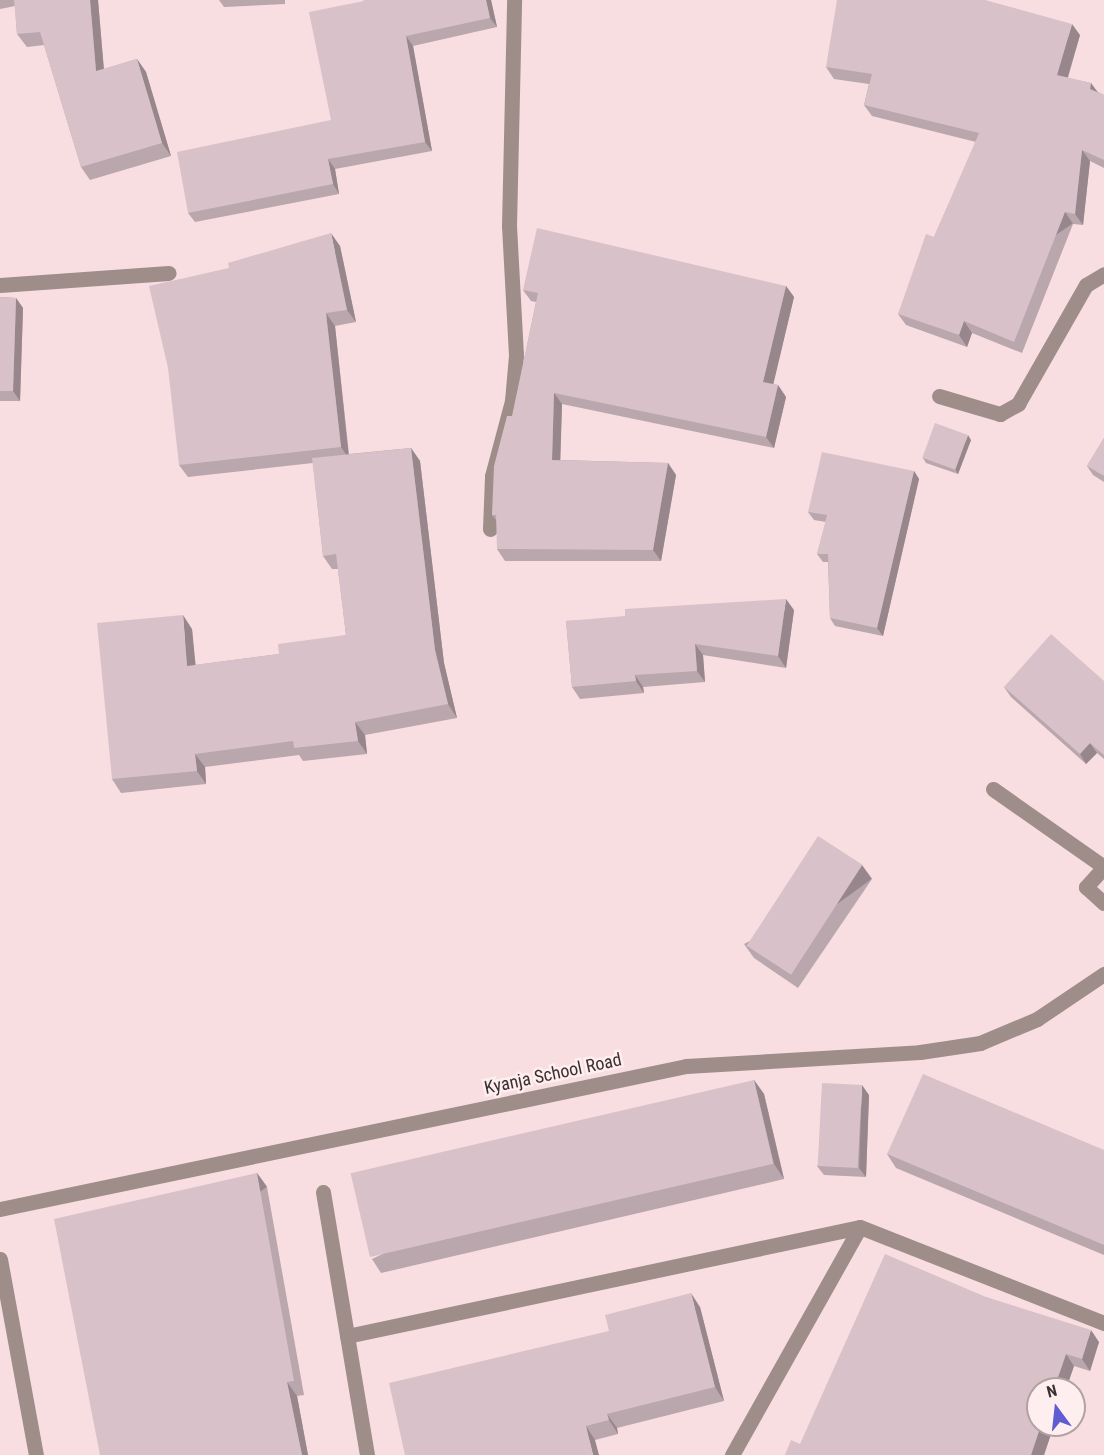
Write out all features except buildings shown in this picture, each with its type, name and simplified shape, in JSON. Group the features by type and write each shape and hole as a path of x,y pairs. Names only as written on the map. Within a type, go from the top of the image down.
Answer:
{"street":[{"path":"490,529 492,476 512,401 516,355 509,226 514,0"},
{"path":"0,285 169,273"},
{"path":"939,396 1000,414 1018,404 1086,285 1104,274"},
{"path":"993,789 1104,867 1086,887 1104,903"},
{"name":"Kyanja School Road","path":"0,1209 686,1066 920,1052 980,1043 1037,1019 1104,974"},
{"path":"323,1192 367,1455"},
{"path":"347,1336 860,1227 1104,1323"},
{"path":"732,1455 860,1227"},
{"path":"0,1259 36,1455"}]}
